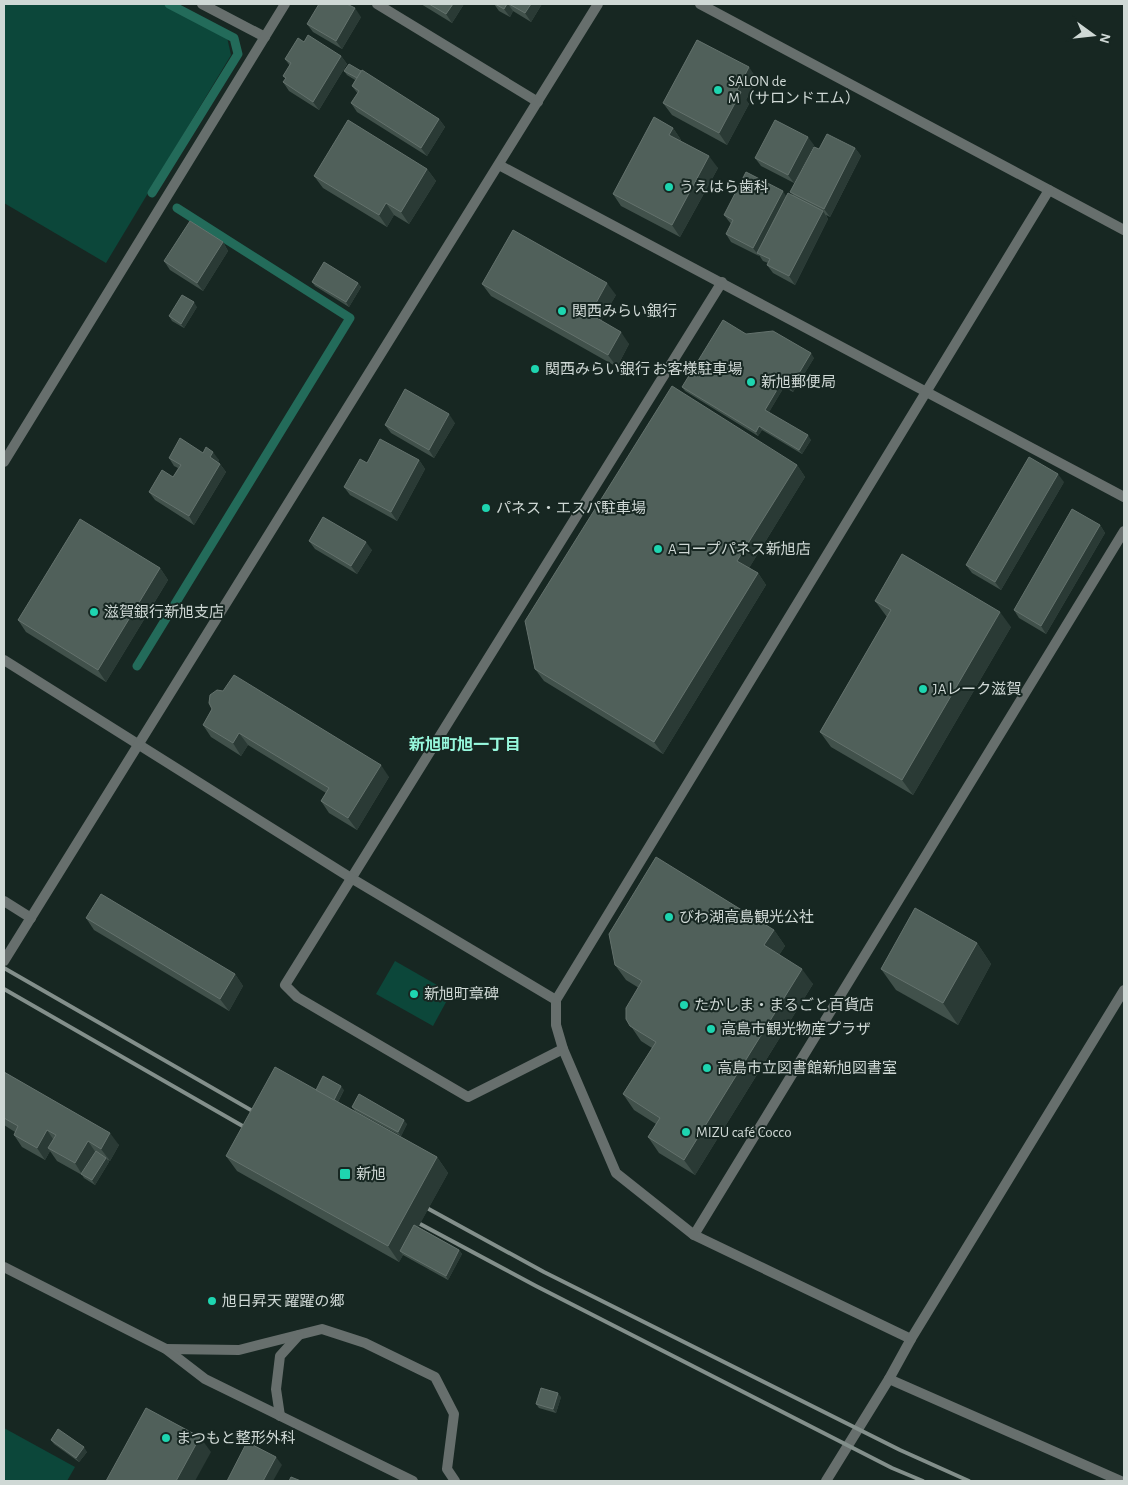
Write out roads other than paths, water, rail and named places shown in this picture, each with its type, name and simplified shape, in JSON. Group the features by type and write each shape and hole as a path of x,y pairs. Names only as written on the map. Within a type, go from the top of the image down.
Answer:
{"street":[{"path":"202,4 265,37"},
{"path":"4,462 285,4"},
{"path":"377,4 538,102"},
{"path":"4,961 500,165 598,4"},
{"path":"700,4 1124,230"},
{"path":"500,165 1124,497"},
{"path":"911,1339 694,1235 616,1173 563,1049 556,1025 556,1000 1049,190"},
{"path":"563,1049 468,1097 297,997 284,985 722,282"},
{"path":"694,1235 1124,531"},
{"path":"4,660 351,878 556,1000"},
{"path":"4,901 31,918"},
{"path":"826,1481 1124,990"},
{"path":"4,1267 166,1349 205,1380 413,1481"},
{"path":"166,1349 239,1350 322,1329 365,1343 435,1377 454,1414 447,1469 455,1481"},
{"path":"280,1416 276,1389 280,1356 300,1335"},
{"path":"889,1379 1121,1481"}],"waterway":[{"path":"152,193 238,54 234,38 169,4"},
{"path":"137,666 350,318 177,208"}],"railway":[{"path":"4,968 263,1117"},
{"path":"4,989 253,1132"},
{"path":"416,1202 544,1272 900,1450 969,1481"},
{"path":"409,1218 536,1286 892,1468 923,1481"}],"place":[{"name":"SALON de M（サロンドエム）","path":"718,90"},
{"name":"うえはら歯科","path":"669,187"},
{"name":"関西みらい銀行","path":"562,311"},
{"name":"関西みらい銀行 お客様駐車場","path":"535,369"},
{"name":"新旭郵便局","path":"751,382"},
{"name":"パネス・エスパ駐車場","path":"486,508"},
{"name":"Aコープパネス新旭店","path":"658,549"},
{"name":"滋賀銀行新旭支店","path":"94,612"},
{"name":"JAレーク滋賀","path":"923,689"},
{"name":"びわ湖高島観光公社","path":"669,917"},
{"name":"新旭町章碑","path":"414,994"},
{"name":"たかしま・まるごと百貨店","path":"684,1005"},
{"name":"高島市観光物産プラザ","path":"711,1029"},
{"name":"高島市立図書館新旭図書室","path":"707,1068"},
{"name":"MIZU café Cocco","path":"686,1132"},
{"name":"新旭","path":"345,1174"},
{"name":"旭日昇天 躍躍の郷","path":"212,1301"},
{"name":"まつもと整形外科","path":"166,1438"}],"district":[{"name":"新旭町旭一丁目","path":"465,744"}]}
